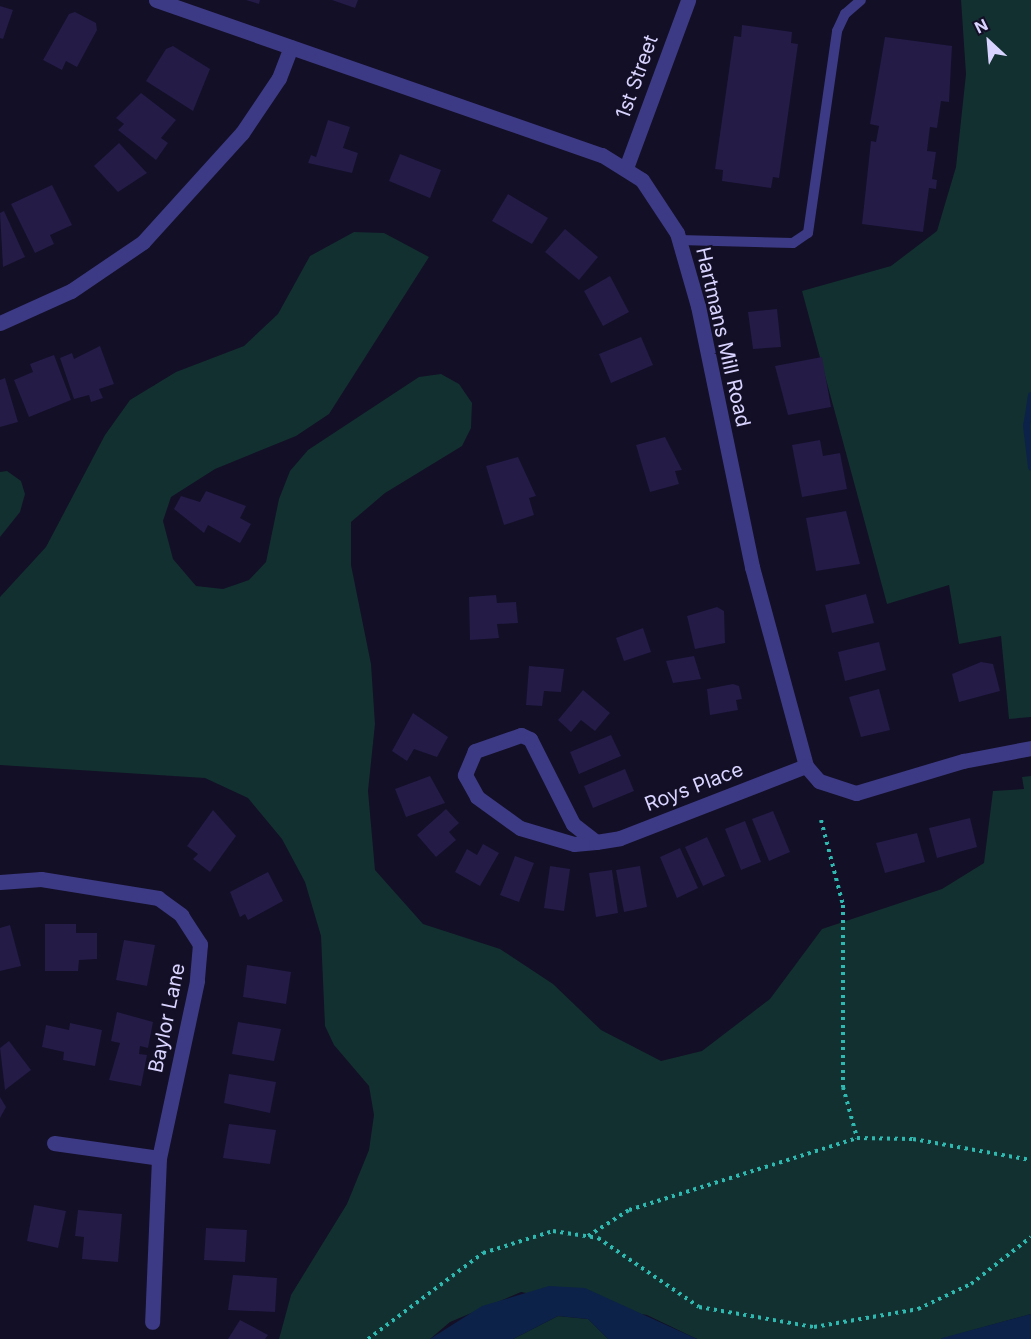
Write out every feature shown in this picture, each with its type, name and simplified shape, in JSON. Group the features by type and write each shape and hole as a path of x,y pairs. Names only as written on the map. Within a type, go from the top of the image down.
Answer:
{"street":[{"name":"Hartmans Mill Road","path":"156,0 291,46 626,168 663,204 679,240 700,316 752,567 806,766"},
{"name":"1st Street","path":"626,168 688,0"},
{"path":"0,323 71,291 151,234 242,133 279,78 291,46"},
{"name":"Roys Place","path":"596,842 573,824 530,738 521,735 486,745 468,762 468,785 477,797 520,828 574,844 596,842 806,766"},
{"path":"806,766 819,781 838,791 856,793 963,761 1031,748"},
{"name":"Baylor Lane","path":"0,882 41,879 158,898 194,929 201,959 159,1158 152,1322"},
{"path":"54,1143 159,1158"}],"lane":[{"path":"679,240 793,243 808,233 837,31 844,14 861,0"}],"path":[{"path":"821,820 843,905 843,1087 857,1138"},
{"path":"587,1236 629,1210 857,1138 913,1139 1031,1160"},
{"path":"368,1339 483,1253 553,1231 587,1236 636,1259 668,1289 699,1307 814,1327 918,1309 971,1284 1031,1237"}],"green space":[{"path":"961,0 1031,0 1031,717 1009,719 1001,636 959,644 949,585 887,604 802,291 891,266 937,231 956,167 966,74"},
{"path":"354,232 384,233 429,257 329,414 296,436 215,469 171,497 163,521 173,559 196,586 223,589 249,580 266,562 279,499 290,471 308,450 419,377 441,374 459,384 472,403 471,428 462,446 385,493 351,522 351,565 371,664 375,724 368,791 375,870 423,924 500,949 553,984 601,1030 661,1061 702,1051 770,999 822,929 942,889 984,863 993,791 1024,789 1022,777 1031,776 1031,1314 941,1339 697,1339 647,1315 521,1292 450,1322 430,1339 279,1339 291,1295 347,1204 369,1150 374,1115 369,1086 334,1045 325,1026 321,936 305,882 282,839 248,798 205,778 0,765 0,597 46,547 105,435 130,400 176,372 244,346 278,314 310,256"},
{"path":"7,471 21,481 25,494 20,512 0,537 0,472"},
{"path":"558,1316 588,1319 608,1339 513,1339"}],"water":[{"path":"549,1286 585,1288 697,1339 608,1339 588,1319 558,1316 513,1339 430,1339 482,1306"},
{"path":"1031,1314 1031,1339 941,1339 942,1338"}],"building":[{"path":"246,0 260,0 259,4"},
{"path":"332,0 358,0 355,8"},
{"path":"0,6 13,10 3,39 0,38"},
{"path":"75,12 96,23 97,30 77,67 66,61 62,70 43,60 69,14"},
{"path":"742,25 792,32 791,43 798,44 779,178 773,177 771,188 722,181 723,170 715,169 734,36 741,37"},
{"path":"885,37 952,46 949,102 941,101 937,128 930,127 927,151 936,152 932,179 937,180 936,189 929,188 923,232 862,224 871,141 876,142 879,126 870,124"},
{"path":"173,46 210,69 193,111 146,81 166,49"},
{"path":"141,93 176,120 161,138 168,143 156,160 118,130 124,124 116,118"},
{"path":"328,120 350,127 343,148 358,153 352,173 308,163 311,155 316,157"},
{"path":"119,143 147,173 118,192 94,166"},
{"path":"400,154 441,170 430,198 389,181"},
{"path":"52,185 72,225 50,235 54,244 35,253 11,204"},
{"path":"508,194 548,218 532,244 492,221"},
{"path":"4,211 25,257 3,267 0,213"},
{"path":"565,229 598,257 579,280 545,252"},
{"path":"610,276 629,312 603,326 584,291"},
{"path":"777,309 781,347 753,349 748,312"},
{"path":"641,337 653,365 611,383 599,354"},
{"path":"100,346 114,384 99,389 103,398 91,402 89,395 74,399 60,358 72,353 74,359"},
{"path":"54,355 71,400 29,417 14,380 33,372 30,364"},
{"path":"822,357 831,407 788,415 775,366"},
{"path":"5,378 18,422 0,427 0,380"},
{"path":"665,437 682,470 675,471 679,484 650,492 636,445"},
{"path":"820,440 823,456 840,453 847,489 802,497 792,445"},
{"path":"518,457 536,496 529,498 534,515 504,525 486,466"},
{"path":"206,491 246,506 240,518 251,524 240,543 208,525 204,533 174,509 181,496 200,502"},
{"path":"846,511 860,564 816,571 806,518"},
{"path":"866,594 874,623 832,633 825,605"},
{"path":"496,595 497,603 516,602 518,623 497,624 499,638 470,640 469,597"},
{"path":"717,607 724,611 725,643 695,649 687,616"},
{"path":"643,628 651,652 624,661 616,638"},
{"path":"879,642 886,670 845,681 838,652"},
{"path":"694,656 701,679 673,683 666,661"},
{"path":"981,662 993,664 1000,691 959,702 952,674"},
{"path":"529,666 564,669 561,692 544,691 542,706 526,705"},
{"path":"733,684 739,686 742,699 736,700 738,710 710,715 707,689"},
{"path":"879,689 890,730 861,737 849,697"},
{"path":"583,690 610,713 595,731 581,720 571,732 558,720"},
{"path":"413,713 448,737 437,757 414,749 407,761 392,751"},
{"path":"611,735 621,756 579,774 570,752"},
{"path":"625,769 634,791 593,808 584,786"},
{"path":"430,776 445,803 406,817 395,789"},
{"path":"446,809 459,823 449,832 456,840 436,857 417,835"},
{"path":"213,810 236,836 210,872 193,859 198,854 187,846"},
{"path":"773,811 790,852 769,861 752,819"},
{"path":"970,818 977,847 937,858 929,828"},
{"path":"745,821 761,862 741,870 725,829"},
{"path":"917,833 925,862 885,873 876,843"},
{"path":"707,837 725,876 703,886 685,847"},
{"path":"483,844 499,853 480,886 455,872 467,849 477,855"},
{"path":"680,848 698,888 677,898 660,857"},
{"path":"515,856 534,863 519,902 500,895"},
{"path":"550,866 570,869 564,911 544,908"},
{"path":"640,866 647,907 624,912 616,870"},
{"path":"612,870 618,913 596,917 589,873"},
{"path":"268,872 283,901 248,920 245,914 240,917 230,892"},
{"path":"45,924 76,924 76,933 97,933 97,959 79,960 78,971 45,971"},
{"path":"10,925 21,966 0,971 0,928"},
{"path":"124,940 155,945 147,986 116,980"},
{"path":"247,965 291,972 286,1004 243,997"},
{"path":"117,1012 153,1022 148,1048 140,1046 139,1054 147,1055 141,1086 109,1080 120,1043 111,1041"},
{"path":"238,1022 281,1029 274,1061 232,1054"},
{"path":"70,1023 102,1030 95,1066 63,1060 64,1052 42,1047 46,1025 69,1030"},
{"path":"9,1041 31,1070 5,1090 0,1048"},
{"path":"229,1074 276,1082 270,1113 224,1103"},
{"path":"0,1097 6,1107 0,1118"},
{"path":"229,1124 276,1130 270,1164 223,1158"},
{"path":"34,1205 66,1211 58,1248 27,1241"},
{"path":"78,1210 122,1214 118,1262 82,1259 84,1237 75,1236"},
{"path":"206,1228 247,1230 245,1262 204,1260"},
{"path":"233,1275 277,1278 275,1312 228,1310"},
{"path":"240,1320 268,1335 265,1339 228,1339"}],"waterway":[{"path":"1031,395 1026,425 1031,467"}]}
